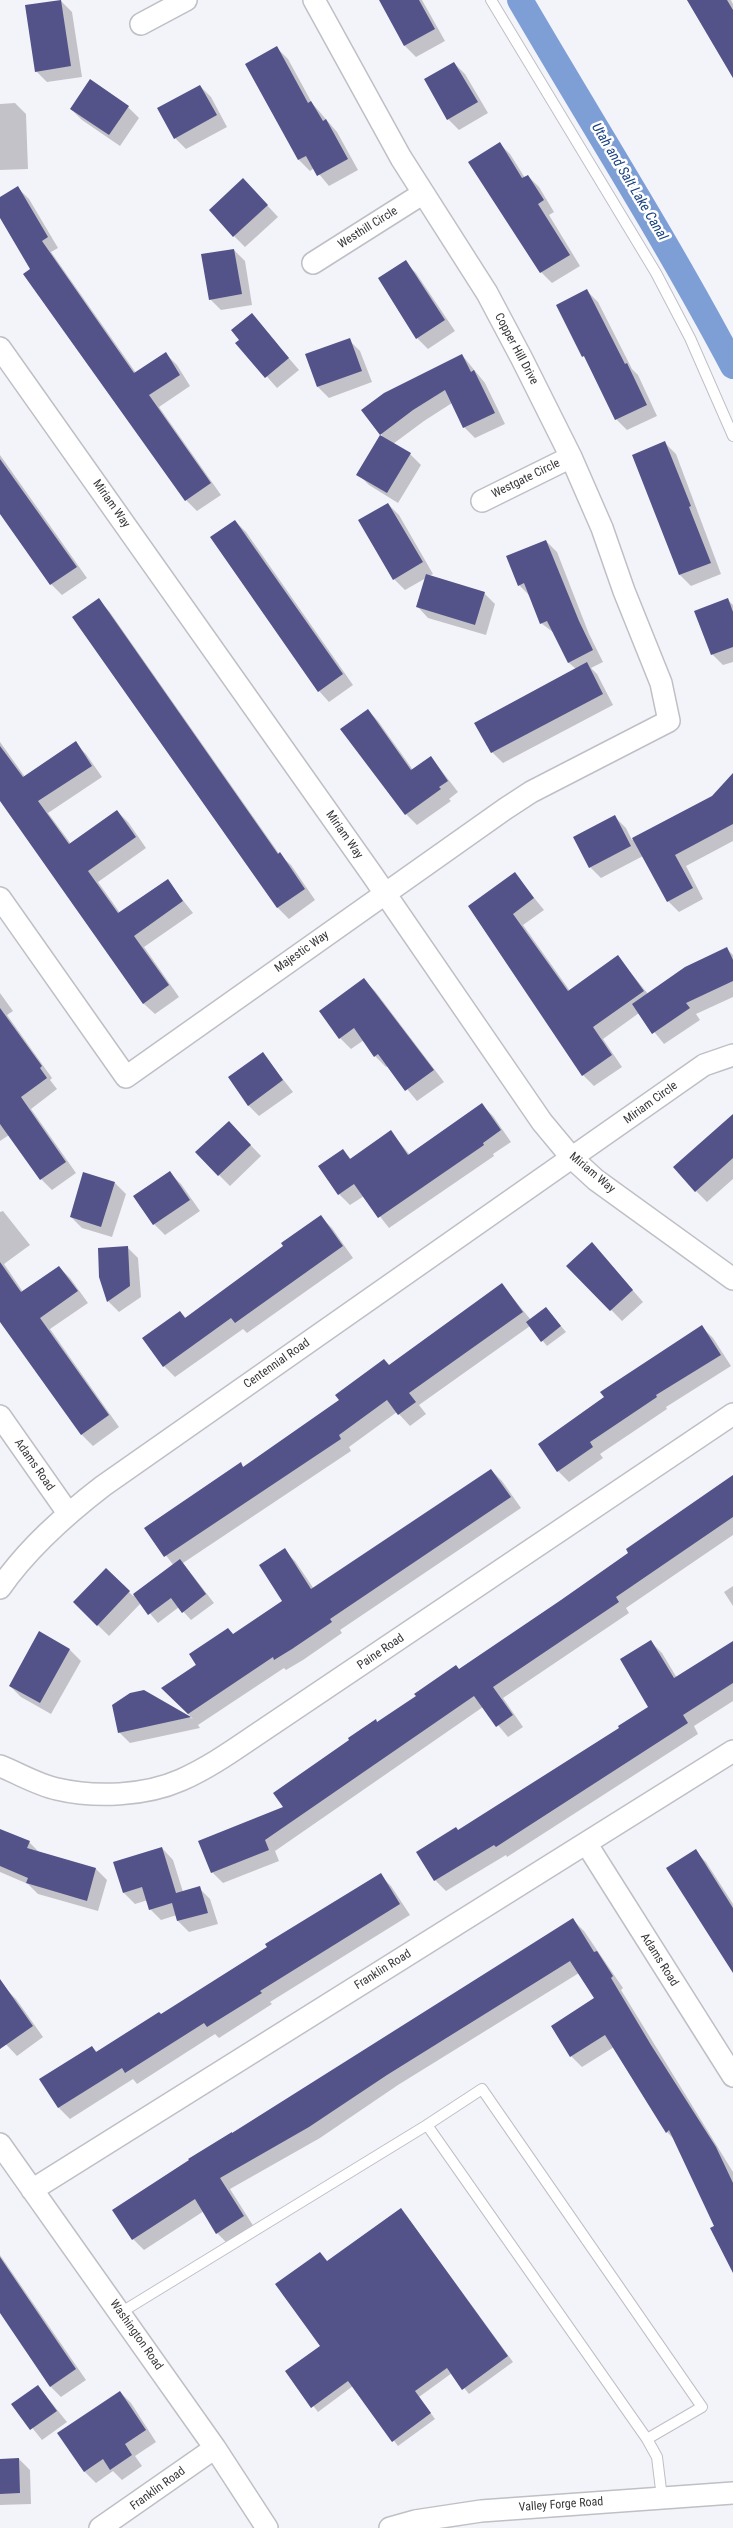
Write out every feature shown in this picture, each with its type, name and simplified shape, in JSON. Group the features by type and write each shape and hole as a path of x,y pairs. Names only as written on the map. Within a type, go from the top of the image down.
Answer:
{"street":[{"path":"141,24 186,0"},
{"name":"Copper Hill Drive","path":"314,0 422,194 487,293 522,358 571,457 602,528 624,591 661,683 669,721"},
{"name":"Westhill Circle","path":"313,263 422,194"},
{"name":"Miriam Way","path":"0,348 385,893 542,1122 572,1158 596,1180 733,1279"},
{"name":"Westgate Circle","path":"482,501 571,457"},
{"name":"Majestic Way","path":"0,898 126,1077 531,792 669,721"},
{"name":"Miriam Circle","path":"572,1158 704,1065 733,1056"},
{"name":"Centennial Road","path":"0,1588 38,1541 68,1513 572,1158"},
{"name":"Paine Road","path":"0,1766 55,1789 85,1794 145,1790 179,1781 215,1762 250,1739 733,1414"},
{"name":"Adams Road","path":"0,1416 68,1513"},
{"name":"Franklin Road","path":"32,2190 733,1751"},
{"name":"Adams Road","path":"586,1843 733,2076"},
{"name":"Washington Road","path":"0,2144 215,2448 267,2528"},
{"name":"Franklin Road","path":"100,2528 215,2448"},
{"name":"Valley Forge Road","path":"390,2528 415,2520 481,2511 733,2494"}],"lane":[{"path":"491,0 656,272 690,338 733,436"},
{"path":"120,2313 427,2125 482,2089 702,2407 647,2440"},
{"path":"427,2125 647,2440 657,2457 662,2498"}],"building":[{"path":"61,0 71,66 35,72 25,5"},
{"path":"379,0 419,0 435,29 404,46"},
{"path":"687,0 727,0 733,10 733,78"},
{"path":"277,46 308,103 311,101 323,121 326,119 348,159 317,176 306,156 298,160 245,64"},
{"path":"454,62 478,102 447,120 424,79"},
{"path":"90,79 129,106 109,135 70,109"},
{"path":"200,85 217,115 174,139 157,108"},
{"path":"500,142 522,178 528,175 544,200 538,204 570,255 540,273 468,162"},
{"path":"243,178 268,205 233,237 209,210"},
{"path":"18,186 48,237 42,241 134,373 166,352 180,375 149,395 211,483 185,501 23,274 30,269 0,218 0,197"},
{"path":"234,249 242,294 209,300 201,254"},
{"path":"406,260 445,320 416,339 378,278"},
{"path":"587,289 625,364 627,363 647,405 615,420 584,356 582,357 556,305"},
{"path":"252,313 289,358 265,378 235,343 239,340 231,330"},
{"path":"350,338 362,371 317,387 305,354"},
{"path":"462,354 471,372 474,370 495,413 463,428 445,390 413,410 380,435 361,410 384,393"},
{"path":"380,435 411,453 387,493 356,475"},
{"path":"665,441 711,563 679,575 632,455"},
{"path":"0,459 77,567 50,585 0,514"},
{"path":"388,503 423,562 393,580 358,520"},
{"path":"235,520 343,674 318,692 210,537"},
{"path":"546,540 593,650 568,663 547,621 540,624 524,583 518,586 506,556"},
{"path":"426,574 485,592 475,625 416,607"},
{"path":"99,598 278,854 280,852 305,889 277,908 72,617"},
{"path":"728,598 733,612 733,647 711,655 694,611"},
{"path":"587,662 603,694 491,753 474,723"},
{"path":"368,709 411,770 431,756 448,781 439,787 441,789 405,815 340,729"},
{"path":"76,741 92,766 38,801 69,844 117,810 136,837 88,871 118,913 168,879 183,901 134,936 169,985 143,1004 0,801 0,746 23,777"},
{"path":"733,773 733,824 675,855 693,888 667,902 632,838 712,796"},
{"path":"615,815 631,846 589,868 573,837"},
{"path":"515,872 534,898 513,914 568,991 618,955 644,991 593,1027 612,1055 582,1076 468,906"},
{"path":"727,947 733,960 733,981 686,1003 690,1008 652,1034 632,1004 685,967"},
{"path":"364,978 434,1070 405,1091 378,1054 374,1057 354,1028 339,1039 319,1011"},
{"path":"0,1008 42,1066 40,1068 47,1078 21,1097 66,1162 40,1180 0,1124"},
{"path":"263,1052 283,1080 248,1106 228,1077"},
{"path":"482,1103 501,1130 483,1143 484,1145 378,1218 354,1184 338,1195 318,1166 343,1149 350,1159 391,1130 408,1155"},
{"path":"733,1114 733,1158 695,1192 673,1167"},
{"path":"229,1121 251,1145 218,1176 195,1152"},
{"path":"170,1171 190,1200 153,1225 133,1196"},
{"path":"83,1172 115,1182 101,1227 70,1217"},
{"path":"321,1215 343,1246 235,1323 231,1318 163,1367 142,1338 180,1311 185,1318 283,1246 281,1243"},
{"path":"592,1242 633,1290 610,1311 566,1266"},
{"path":"128,1246 130,1286 107,1302 99,1277 98,1248"},
{"path":"0,1262 21,1292 59,1266 78,1291 40,1318 109,1415 81,1435 0,1322"},
{"path":"502,1283 523,1312 409,1393 416,1402 398,1415 387,1400 339,1435 341,1439 164,1557 144,1528 241,1462 243,1467 339,1400 335,1395 384,1359 389,1365"},
{"path":"546,1307 561,1326 541,1342 526,1322"},
{"path":"702,1325 721,1355 656,1395 657,1397 590,1442 593,1447 557,1472 538,1444 604,1397 600,1392"},
{"path":"491,1469 511,1497 330,1619 332,1622 292,1649 274,1660 273,1657 188,1714 161,1688 196,1665 189,1654 228,1628 233,1634 282,1601 259,1565 285,1548 311,1589"},
{"path":"733,1475 733,1517 616,1597 619,1602 493,1687 513,1715 496,1727 474,1696 265,1840 269,1850 211,1873 198,1841 283,1807 273,1793 376,1719 377,1722 416,1696 414,1694 456,1665 459,1669 561,1600 628,1553 626,1549"},
{"path":"180,1559 206,1594 182,1613 171,1598 148,1615 133,1594"},
{"path":"106,1568 130,1591 97,1626 73,1602"},
{"path":"39,1631 70,1649 40,1703 9,1686"},
{"path":"651,1640 674,1678 733,1641 733,1683 683,1715 688,1723 496,1847 494,1845 434,1881 416,1852 456,1827 458,1830 619,1728 618,1726 648,1707 620,1659"},
{"path":"144,1690 191,1717 118,1733 112,1705 130,1693"},
{"path":"0,1829 30,1841 27,1848 96,1868 87,1901 26,1883 28,1878 0,1866"},
{"path":"162,1847 176,1893 200,1886 208,1913 177,1921 172,1903 149,1910 142,1887 123,1893 113,1862"},
{"path":"696,1849 733,1908 733,1973 666,1868"},
{"path":"381,1873 400,1904 260,1991 262,1993 207,2027 204,2023 125,2073 122,2068 58,2108 39,2079 92,2046 96,2052 159,2012 161,2014 267,1947 265,1944"},
{"path":"573,1918 594,1952 597,1951 613,1976 611,1978 651,2045 716,2147 733,2183 733,2273 710,2228 714,2226 669,2130 666,2133 605,2035 570,2057 551,2026 594,1998 570,1961 387,2075 309,2127 220,2178 244,2216 216,2234 195,2199 132,2240 112,2210 188,2159"},
{"path":"0,1979 33,2026 0,2049"},
{"path":"401,2208 508,2356 462,2390 447,2368 415,2391 431,2413 392,2442 348,2381 311,2408 285,2371 320,2346 275,2284 320,2252 327,2261"},
{"path":"0,2257 76,2369 50,2387 0,2313"},
{"path":"38,2385 57,2411 30,2430 11,2404"},
{"path":"120,2391 146,2430 125,2444 132,2455 110,2470 103,2459 84,2472 57,2433"},
{"path":"19,2458 20,2493 0,2494 0,2459"}],"waterway":[{"name":"Utah and Salt Lake Canal","path":"520,0 655,227 733,366"}]}
